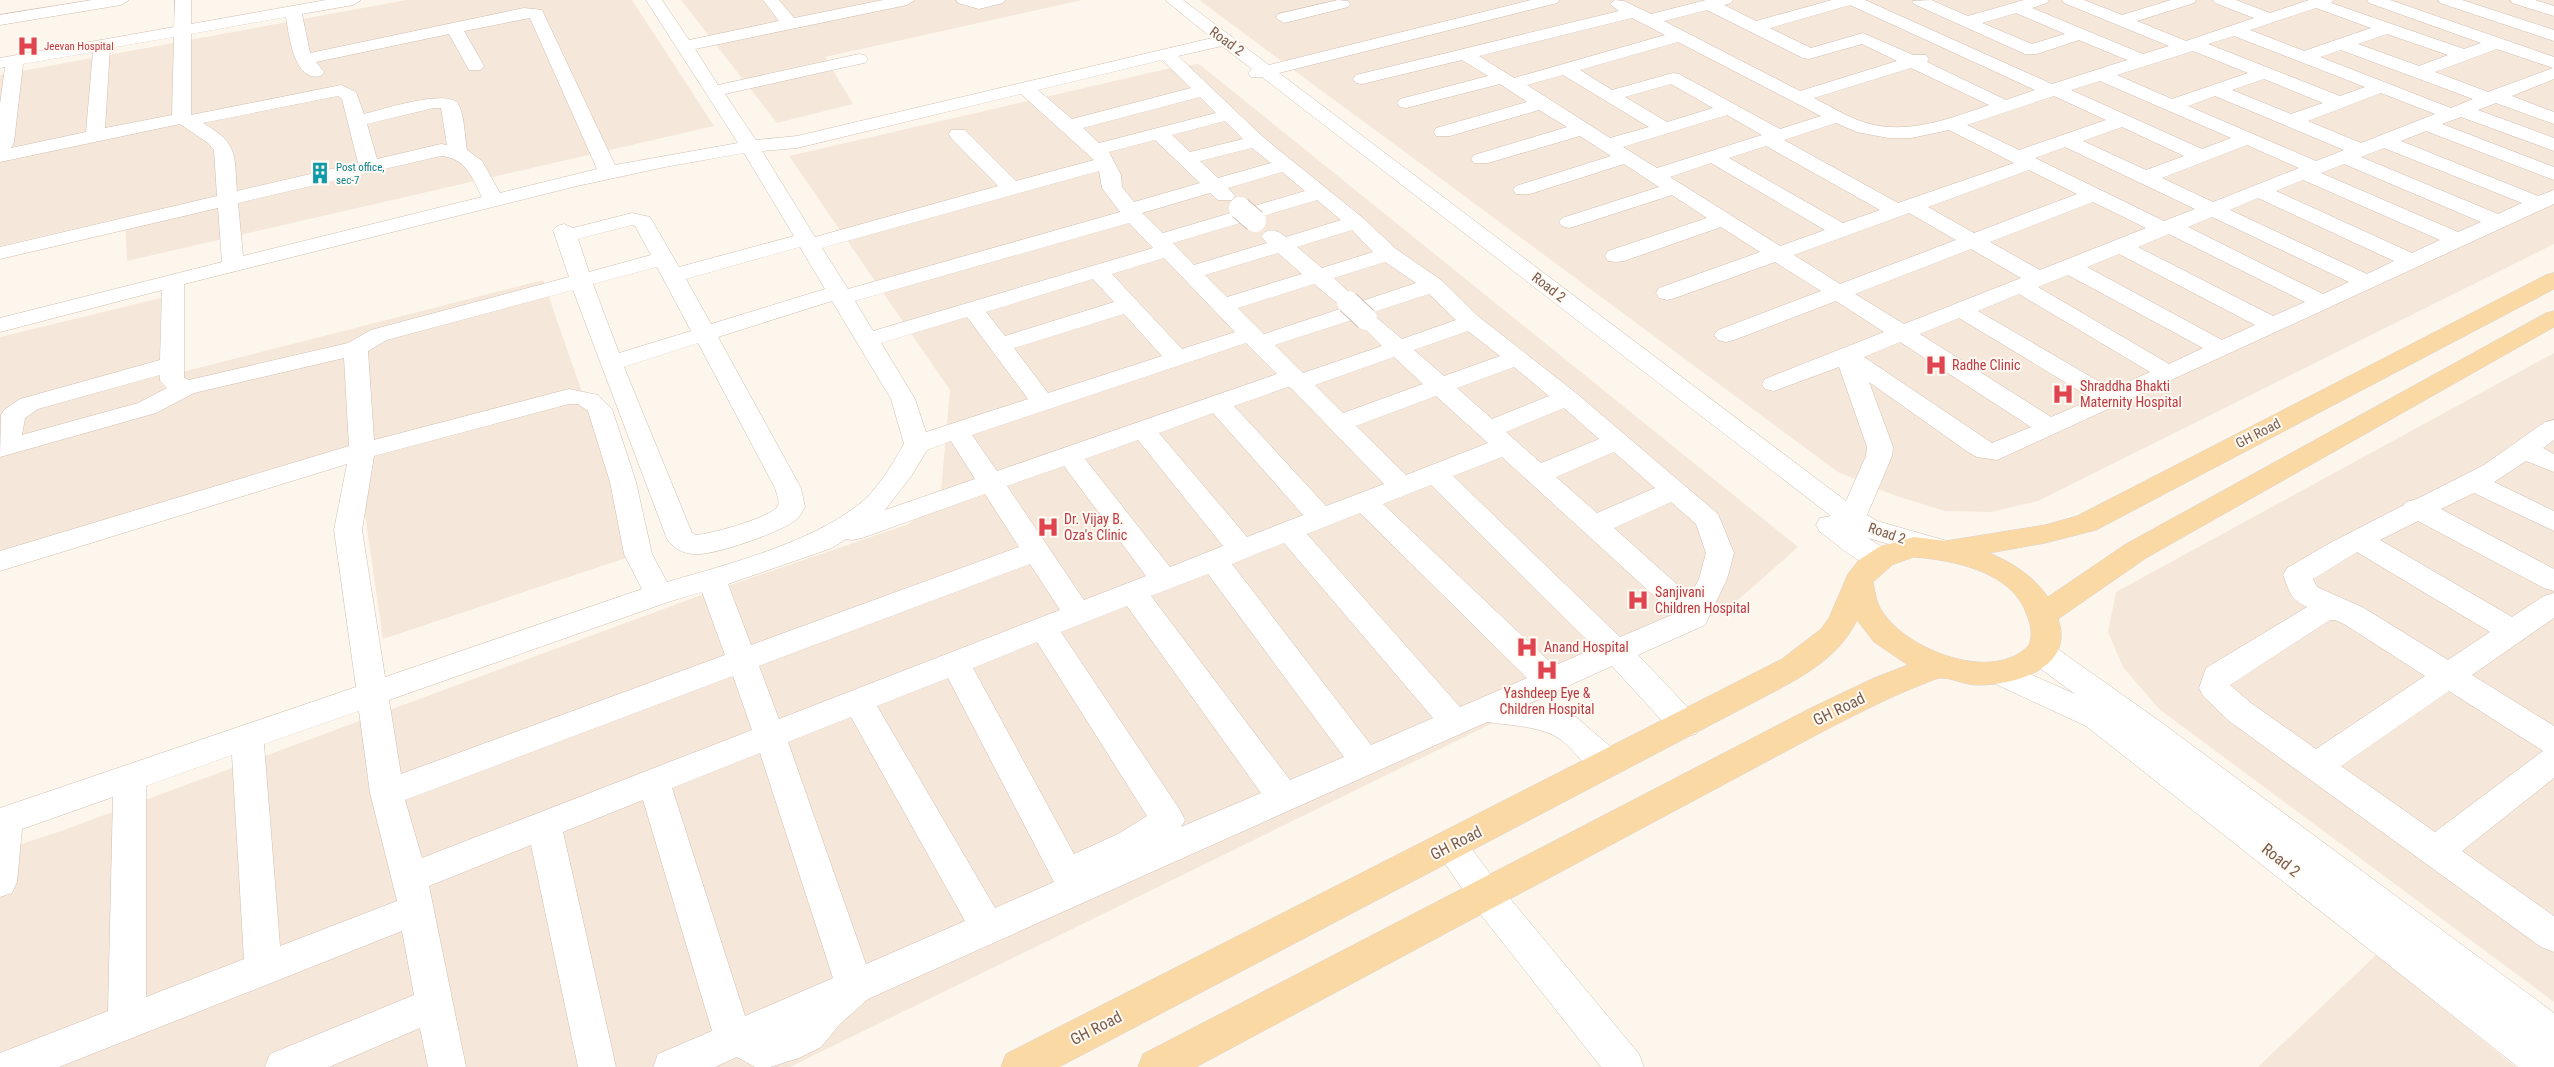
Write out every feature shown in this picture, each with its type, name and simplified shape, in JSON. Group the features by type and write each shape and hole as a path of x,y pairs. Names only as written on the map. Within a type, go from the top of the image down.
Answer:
{"main road":[{"name":"GH Road","path":"1944,549 2045,534 2086,522 2554,280"},
{"path":"2044,614 2136,551 2554,318"},
{"path":"1914,547 1944,549 1981,559 2008,574 2030,593 2044,614 2048,635 2041,653 2024,666 2000,673 1971,673 1940,666 1912,654 1888,638 1871,619 1862,600 1868,570 1894,551 1914,547"},
{"name":"GH Road","path":"1020,1067 1610,764 1801,663 1833,636 1868,570"},
{"name":"GH Road","path":"1157,1067 1822,716 1884,686 1940,666"}],"street":[{"path":"0,20 54,6 121,0"},
{"path":"183,0 180,113 185,120 222,146 234,265"},
{"path":"0,150 4,142 8,62 354,0"},
{"path":"654,0 750,146 903,399 917,444"},
{"path":"771,0 790,24"},
{"path":"684,46 790,24 872,3 906,0"},
{"path":"964,0 979,4 997,0"},
{"name":"Road 2","path":"1154,0 1260,73 1852,518 1867,528 1944,549"},
{"name":"Road 2","path":"1173,0 1217,42"},
{"path":"1284,18 1339,2 1359,0"},
{"path":"1260,73 1551,0"},
{"path":"1610,0 1838,117 1876,132 1893,134 1926,131 1951,124 2191,46 2308,2 2464,55"},
{"path":"1754,27 1851,0 2201,156"},
{"path":"1879,12 1921,0 2031,50"},
{"path":"1968,22 2041,0"},
{"path":"2070,0 2340,103"},
{"path":"2137,0 2159,9"},
{"path":"2121,21 2188,0"},
{"path":"2221,0 2269,18"},
{"path":"2375,0 2554,63"},
{"path":"2446,0 2554,36"},
{"path":"2518,0 2554,11"},
{"path":"1362,79 1464,54 1641,16 1717,2 1754,27 1809,54"},
{"path":"304,59 530,12 546,4"},
{"path":"2016,8 2144,61"},
{"path":"293,11 304,59 311,70 350,96 369,166"},
{"path":"530,12 538,15 609,174"},
{"path":"1807,12 2004,106"},
{"path":"454,28 475,66"},
{"path":"2304,58 2387,28"},
{"path":"2234,30 2381,87 2554,145"},
{"path":"1989,63 2080,34"},
{"path":"1406,103 1566,69 1680,36"},
{"path":"1749,72 1863,38"},
{"path":"0,325 494,200 609,174 750,146 798,142 1217,42"},
{"path":"2418,72 2496,43"},
{"path":"2342,44 2492,98 2554,118"},
{"path":"94,136 102,46"},
{"path":"1798,97 1958,48"},
{"path":"654,782 731,1031 761,1051 785,1045 808,1034 827,1012 855,987 1695,618 1712,579 1720,553 1708,520 1567,398 1471,322 1433,285 1388,254 1356,222 1256,141 1165,54"},
{"path":"1464,54 2050,428"},
{"path":"714,91 859,59"},
{"path":"1610,96 1729,61"},
{"path":"1566,69 1664,128"},
{"name":"Road 2","path":"1260,73 1797,501 1868,570"},
{"path":"2172,105 2264,73"},
{"path":"1774,384 2554,73"},
{"path":"2102,75 2248,138 2310,170 2458,240"},
{"path":"1673,78 1729,109 1773,138 1904,209 1973,241 2030,282 2168,373"},
{"path":"2533,81 2554,88"},
{"path":"1024,87 1101,156 1110,175 1112,188 1131,212 1402,487"},
{"path":"2290,121 2381,87"},
{"path":"0,156 94,136 341,90"},
{"path":"2216,90 2290,121 2352,154 2498,221"},
{"path":"1069,126 1202,91"},
{"path":"356,121 434,103 446,103 450,106 458,151"},
{"path":"1443,132 1542,103"},
{"path":"1608,145 1729,109"},
{"path":"3,448 147,408 186,388 356,348 379,334 580,280 667,267 807,242 1012,189 1159,133 1228,115"},
{"path":"1655,175 1838,117"},
{"path":"1667,293 1904,209 2025,160 2066,140 2123,120"},
{"path":"1951,124 2094,195 2322,302"},
{"path":"2425,124 2554,174"},
{"path":"1482,159 1582,129"},
{"path":"1159,133 1213,186 1320,275 1396,348 1695,618"},
{"path":"958,134 1012,189"},
{"path":"2144,178 2248,138"},
{"path":"2066,140 2367,282"},
{"path":"1186,159 1256,141"},
{"path":"2384,141 2546,199"},
{"path":"0,253 434,151 458,151 472,159 494,200"},
{"path":"1523,190 1626,157"},
{"path":"1714,157 1842,231"},
{"path":"611,363 839,295 1131,212 1285,165"},
{"path":"1569,222 1674,188"},
{"path":"2259,191 2412,261"},
{"path":"866,340 1098,271 1163,246 1320,193"},
{"path":"1726,335 2094,195"},
{"path":"1847,356 1986,452 1997,452 2546,199"},
{"path":"639,219 643,221 667,267 788,488 792,504 789,512 778,519 710,543 694,545 680,539 611,363 580,280 565,233 639,219"},
{"path":"1616,256 1723,219"},
{"path":"1190,273 1356,222"},
{"path":"2120,246 2273,325"},
{"path":"1223,306 1388,254"},
{"path":"2070,267 2222,349"},
{"path":"1098,271 1177,358"},
{"path":"173,280 172,381 186,388"},
{"path":"822,541 869,510 903,469 917,444 1177,358 1255,339 1433,285"},
{"path":"999,345 1129,305"},
{"path":"972,308 1043,403"},
{"path":"1961,310 2111,400"},
{"path":"0,882 3,822 373,695 659,594 712,579 1218,404 1396,348 1471,322"},
{"path":"356,348 356,381 362,451 348,530 387,793 413,893 447,1067"},
{"path":"1847,356 1880,447 1879,456 1852,518"},
{"path":"1339,423 1518,358"},
{"path":"3,448 13,415 29,404 172,364"},
{"path":"0,561 362,451 570,396 592,400 600,409 623,482 638,554 659,594"},
{"path":"12,1067 263,968 544,825 1435,474 1567,398"},
{"path":"1218,404 1322,518"},
{"path":"2554,428 2524,450 2473,482 2416,508 2297,576 2305,594 2354,616 2554,742"},
{"path":"1143,430 1242,550"},
{"path":"958,431 1078,614"},
{"path":"1537,475 1616,442"},
{"path":"2524,450 2554,464"},
{"path":"1069,455 1165,580"},
{"path":"1435,474 1617,652 1685,725"},
{"path":"2473,482 2554,522"},
{"path":"1593,526 1675,490"},
{"path":"1364,502 1550,681"},
{"path":"2416,508 2554,581"},
{"path":"1290,531 1456,723"},
{"path":"2358,540 2512,631"},
{"path":"387,793 1037,551"},
{"path":"1214,561 1366,762"},
{"path":"712,579 770,736 855,987"},
{"path":"1133,593 1284,798"},
{"path":"2316,766 2554,603"},
{"path":"2335,609 2324,611 2217,676 2214,688 2240,712 2554,936"},
{"path":"955,663 1067,872 1130,844 1168,820 1042,628"},
{"name":"Road 2","path":"2041,653 2147,729 2554,1036"},
{"name":"Road 2","path":"2000,673 2096,717 2549,1067"},
{"path":"858,702 988,928"},
{"path":"1486,710 1520,714 1565,726 1610,764"},
{"path":"248,737 263,968"},
{"path":"2435,852 2554,760"},
{"path":"126,1022 130,778"},
{"path":"544,825 596,1067"},
{"path":"1450,846 1486,895 1625,1067"},
{"path":"284,1067 435,1004"},
{"path":"672,1067 740,1037"}],"shaded area":[{"path":"406,0 632,0 714,126 127,261 125,217 0,246 0,75"},
{"path":"681,0 1082,0 825,57 853,104 777,123"},
{"path":"1199,0 2554,0 2554,244 2038,501 1991,512 1945,511 1896,496 1838,472"},
{"path":"1199,64 1798,547 1730,607 790,1067 0,1067 0,851 61,831 707,593 909,524 941,492 950,390 789,156 1175,67"},
{"path":"543,280 638,554 383,639 357,459 0,561 0,337 161,298 159,378"},
{"path":"2554,353 2554,1002 2159,709 2123,667 2108,632 2116,592"},
{"path":"2376,955 2516,1067 2258,1067"}],"place":[{"name":"Jeevan Hospital","path":"28,46"},
{"name":"Post office, sec-7","path":"320,173"},
{"name":"Radhe Clinic","path":"1936,365"},
{"name":"Shraddha Bhakti Maternity Hospital","path":"2063,394"},
{"name":"Dr. Vijay B. Oza's Clinic","path":"1048,527"},
{"name":"Sanjivani Children Hospital","path":"1638,600"},
{"name":"Anand Hospital","path":"1527,647"},
{"name":"Yashdeep Eye & Children Hospital","path":"1547,670"}]}
